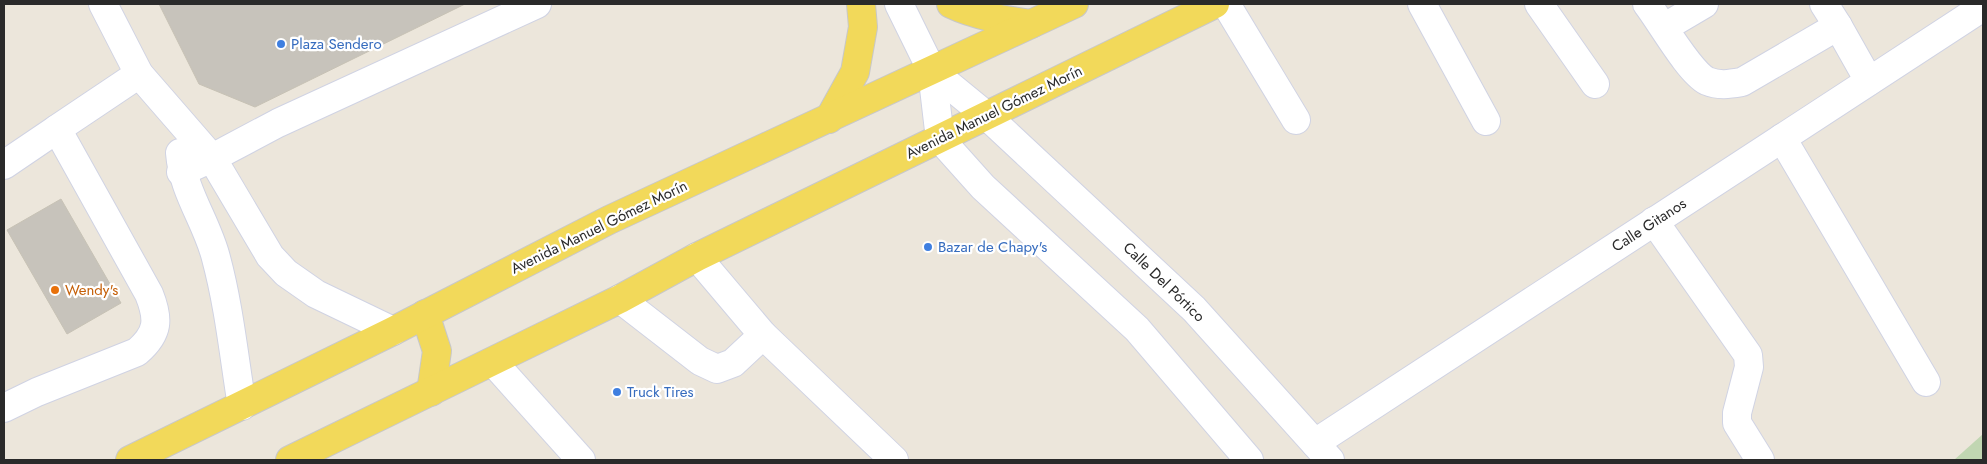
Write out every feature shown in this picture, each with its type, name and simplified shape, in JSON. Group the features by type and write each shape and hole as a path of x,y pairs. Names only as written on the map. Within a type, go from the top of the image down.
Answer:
{"main road":[{"path":"830,118 855,72 862,27 861,4"},
{"path":"951,4 961,9 993,18 1031,24"},
{"name":"Avenida Manuel Gómez Morín","path":"130,460 393,331 609,220 1074,4"},
{"name":"Avenida Manuel Gómez Morín","path":"290,460 620,299 697,257 1215,4"},
{"path":"425,314 437,351 431,392"}],"street":[{"path":"103,4 139,74 212,158 270,256 286,273 316,294 333,304 393,331"},
{"path":"182,172 278,123 537,4"},
{"path":"899,4 932,70 940,139 983,187 1137,329 1249,460"},
{"path":"1226,4 1296,120"},
{"path":"1422,4 1486,121"},
{"path":"1539,4 1595,84"},
{"path":"1647,4 1665,28 1688,65 1706,80 1725,85 1742,82 1838,26"},
{"path":"1665,28 1704,4"},
{"path":"1824,4 1869,81"},
{"name":"Calle Gitanos","path":"1322,452 1654,221 1983,6"},
{"name":"Calle Del Pórtico","path":"932,70 987,116 1194,309 1322,452"},
{"path":"4,164 139,74"},
{"path":"176,117 182,172 216,256 242,406"},
{"path":"4,408 37,392 137,352 147,343 155,325 156,312 149,294 57,129"},
{"path":"1782,138 1926,382"},
{"path":"1654,221 1748,354 1749,367 1737,413 1737,424 1760,460"},
{"path":"697,257 763,335 894,460"},
{"path":"620,299 700,361 718,370 733,363 763,335"},
{"path":"493,362 581,460"}],"green space":[{"path":"1983,434 1983,460 1954,460"}],"building":[{"name":"Plaza Sendero","path":"159,4 465,4 255,107 199,84"},
{"path":"61,199 121,303 67,334 7,230"}],"place":[{"name":"Plaza Sendero","path":"281,44"},
{"name":"Bazar de Chapy's","path":"928,247"},
{"name":"Wendy's","path":"55,290"},
{"name":"Truck Tires","path":"617,392"}]}
